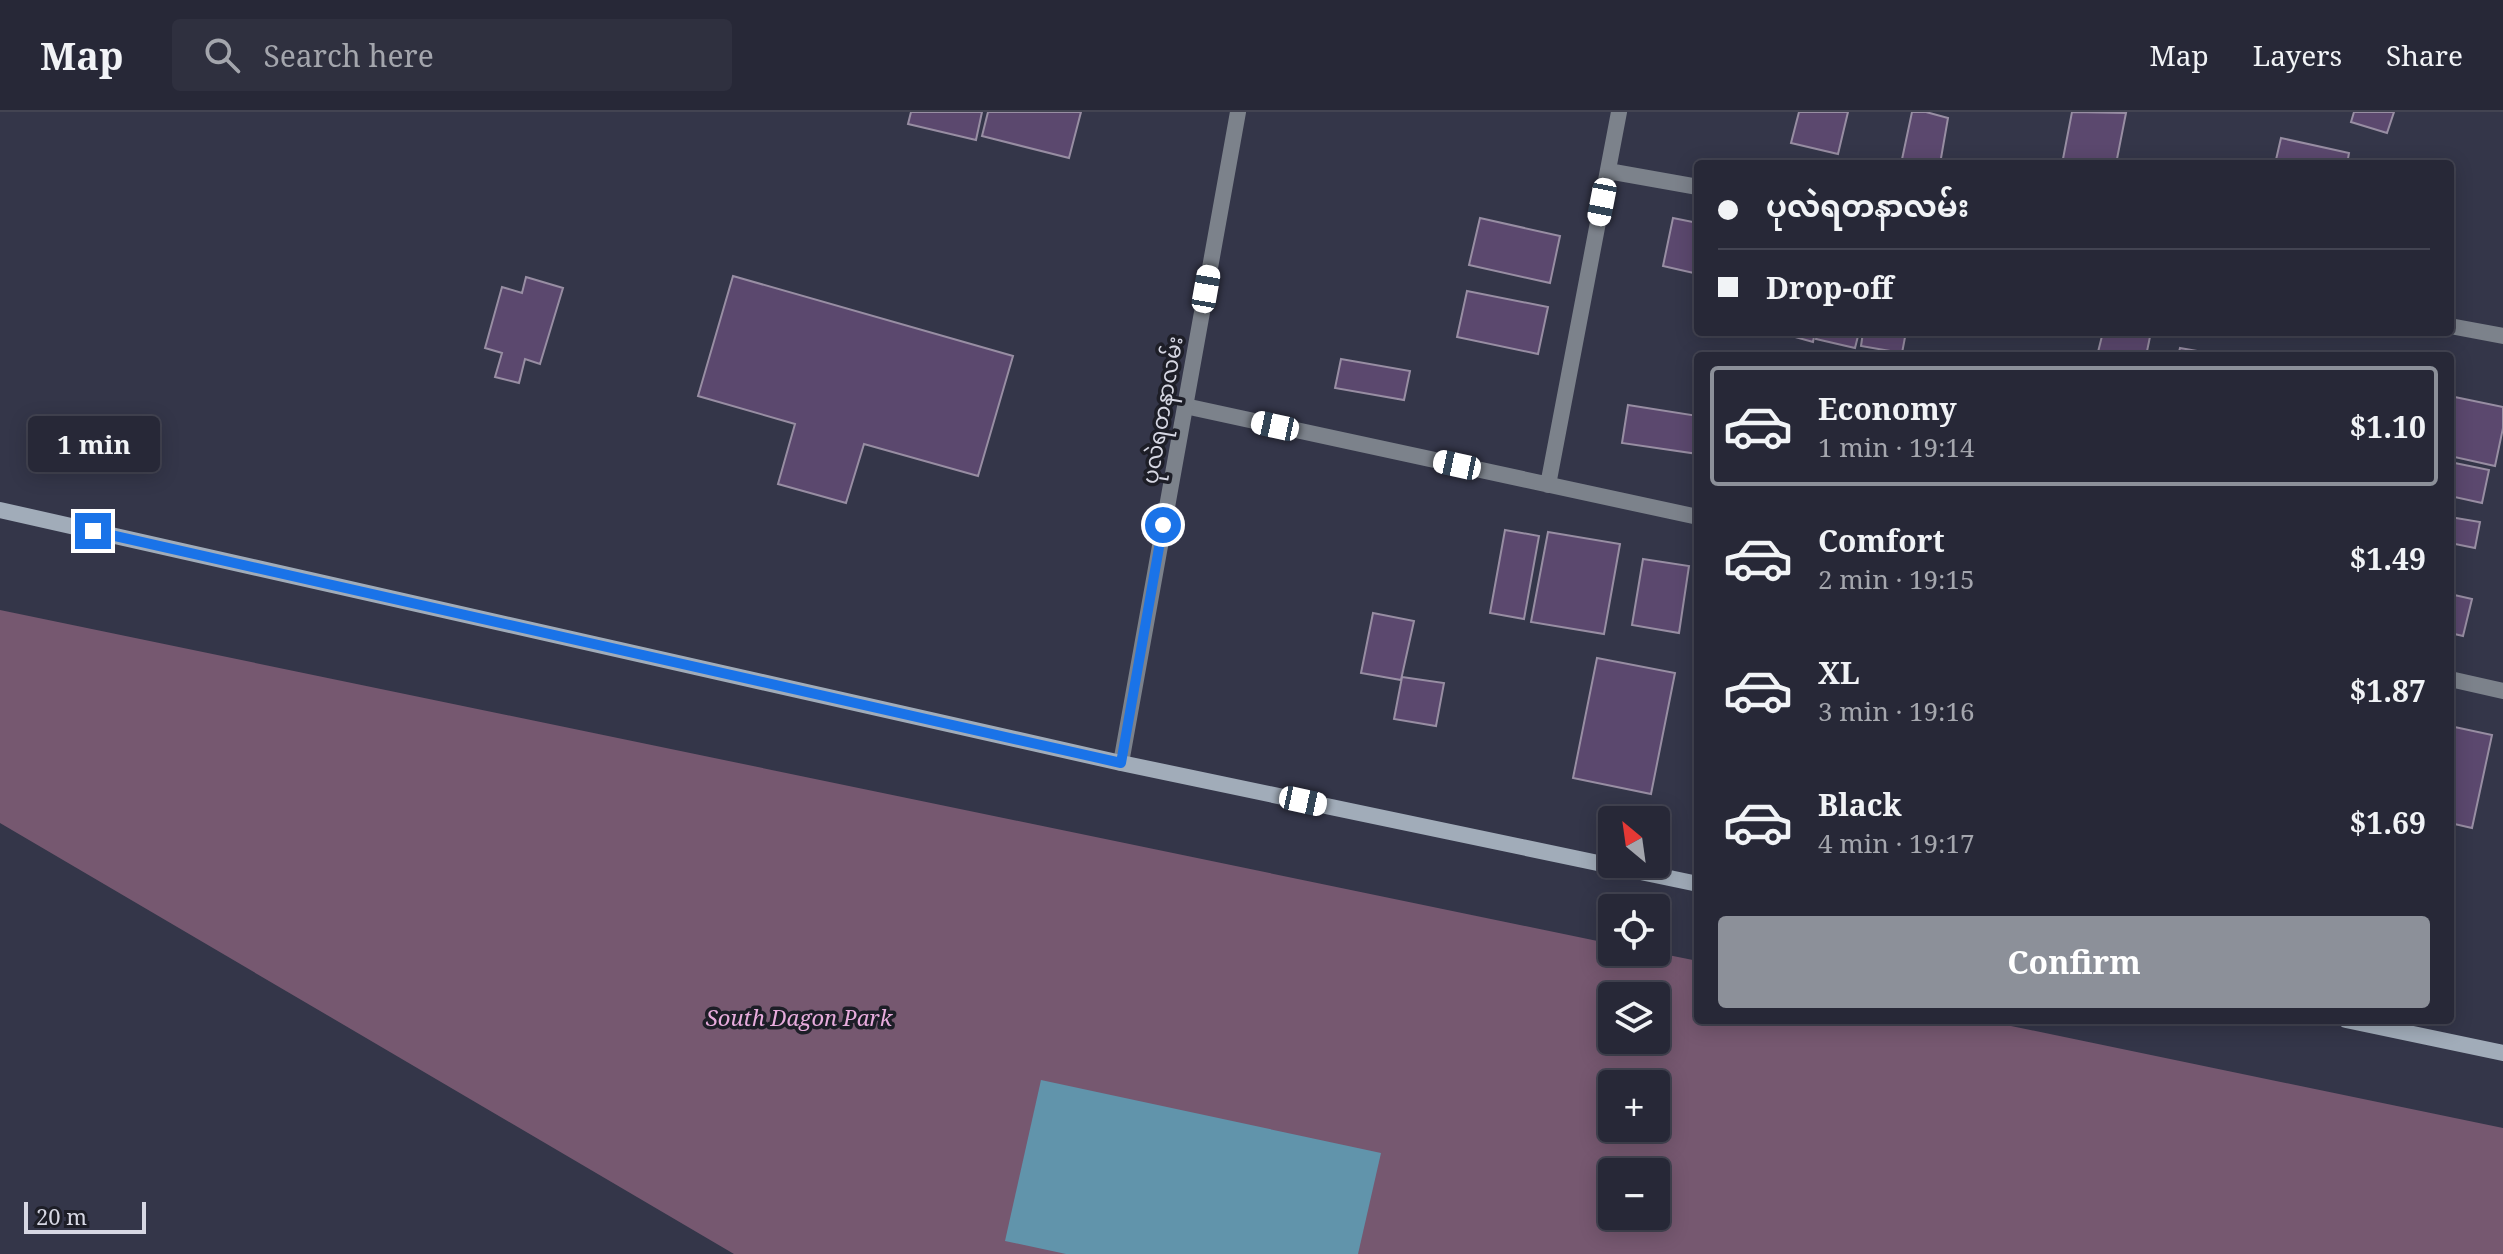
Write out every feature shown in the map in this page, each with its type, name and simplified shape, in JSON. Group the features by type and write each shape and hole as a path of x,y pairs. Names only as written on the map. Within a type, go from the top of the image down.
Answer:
{"main road":[{"path":"0,510 1121,763 1694,883"},
{"path":"2365,1024 2503,1053"}],"street":[{"name":"ပုလဲရတနာလမ်း","path":"1121,763 1238,112"},
{"path":"1548,485 1619,112"},
{"path":"1608,171 1694,186"},
{"path":"2454,327 2503,336"},
{"path":"1185,406 1694,516"},
{"path":"2454,680 2503,691"}],"green space":[{"name":"South Dagon Park","path":"0,610 1598,941 1598,966 1670,966 1670,955 1694,960 1694,1024 2001,1024 2503,1128 2503,1254 734,1254 0,823"}],"water":[{"path":"1041,1080 1381,1153 1358,1254 1066,1254 1005,1241"}],"building":[{"path":"911,112 982,112 976,140 908,124"},
{"path":"988,112 1081,112 1069,158 982,136"},
{"path":"1799,112 1848,112 1838,154 1791,143"},
{"path":"1912,112 1948,118 1941,160 1902,160"},
{"path":"2072,112 2126,113 2117,160 2063,160"},
{"path":"2354,112 2394,112 2387,133 2351,122"},
{"path":"2281,138 2349,153 2348,160 2276,160"},
{"path":"1480,218 1560,236 1550,283 1469,265"},
{"path":"1673,218 1694,222 1694,273 1663,266"},
{"path":"733,276 1013,356 978,476 864,444 846,503 778,484 795,424 698,396"},
{"path":"526,277 563,288 540,364 525,359 519,383 495,377 502,353 485,348 502,287 522,293"},
{"path":"1467,291 1548,307 1538,354 1457,337"},
{"path":"1791,336 1814,336 1813,342"},
{"path":"1817,336 1858,336 1855,348 1816,339"},
{"path":"1862,336 1905,336 1902,352 1861,346"},
{"path":"2102,336 2150,336 2147,352 2098,352"},
{"path":"2180,348 2203,352 2179,352"},
{"path":"1341,359 1410,371 1404,400 1335,388"},
{"path":"2454,397 2503,407 2503,428 2495,466 2454,457"},
{"path":"1628,405 1694,415 1694,453 1622,443"},
{"path":"2454,463 2489,470 2482,503 2454,497"},
{"path":"2454,518 2480,522 2475,548 2454,544"},
{"path":"1505,530 1539,536 1524,619 1490,613"},
{"path":"1548,532 1620,544 1604,634 1531,622"},
{"path":"1643,559 1689,566 1679,633 1632,625"},
{"path":"2454,595 2472,599 2463,636 2454,634"},
{"path":"1373,613 1414,621 1401,680 1361,673"},
{"path":"1597,658 1675,673 1651,794 1573,778"},
{"path":"1402,677 1444,683 1436,726 1394,719"},
{"path":"2454,727 2492,735 2472,828 2454,824"}],"route":[{"path":"93,531 1121,763 1163,525"}]}
